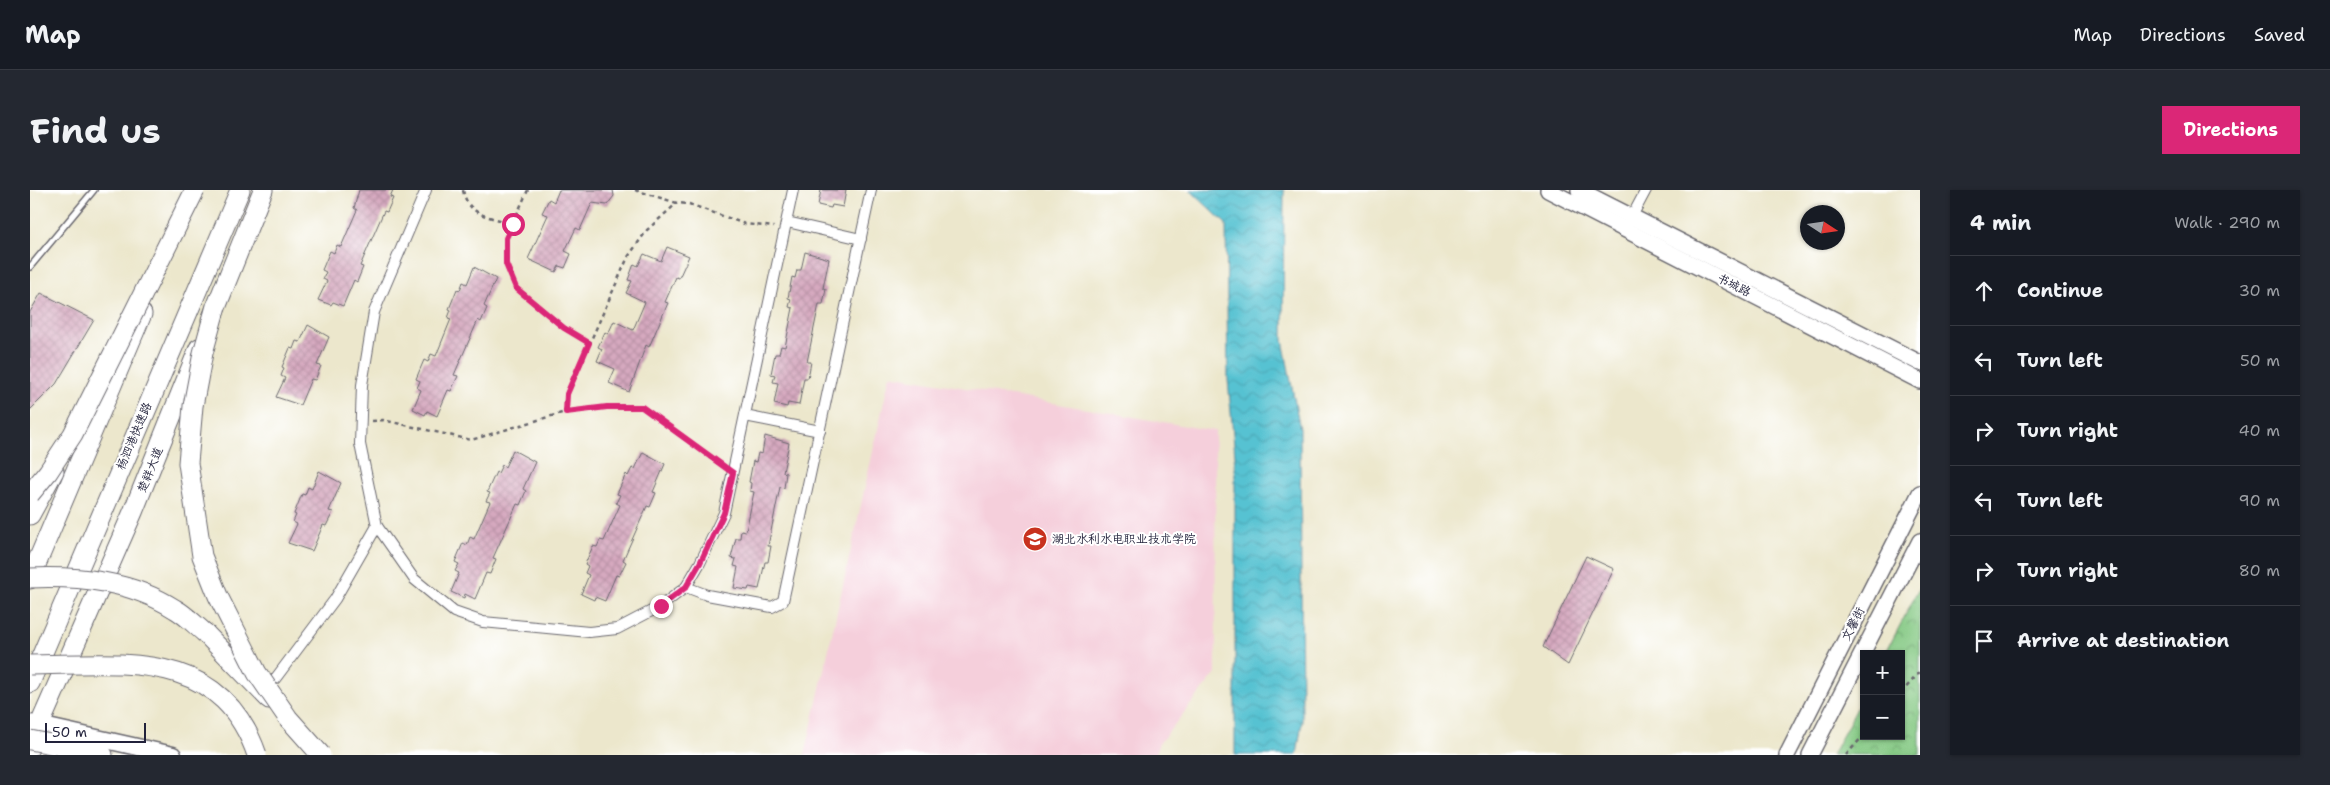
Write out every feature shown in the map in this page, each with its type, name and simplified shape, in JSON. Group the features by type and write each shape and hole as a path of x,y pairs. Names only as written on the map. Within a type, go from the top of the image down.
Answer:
{"highway":[{"path":"30,515 73,434 194,190"},
{"path":"194,190 30,578 62,576 112,582 175,609 205,633 288,718 321,755"},
{"name":"杨泗港快速路","path":"30,683 240,190"},
{"path":"255,190 202,353 193,406 188,463 202,556 218,596 257,673 288,718"},
{"name":"楚祥大道","path":"30,748 33,729 133,512 264,190"},
{"path":"30,494 48,472 73,434"},
{"path":"30,666 142,665 186,676 216,690 237,712 250,734 257,755"},
{"path":"33,729 103,755"}],"main road":[{"name":"书城路","path":"1548,190 1628,223 1920,363"},
{"name":"书城路","path":"1579,190 1628,223 1920,381"},
{"name":"文馨街","path":"1787,755 1920,493"},
{"name":"文馨街","path":"1810,755 1920,541"},
{"path":"33,729 173,755"}],"street":[{"path":"426,190 374,312 362,385 360,444 377,526 414,579 454,612 483,622 589,632 618,630 661,606 686,587 724,513 794,190"},
{"path":"686,587 707,595 772,607 783,601 871,190"},
{"path":"1628,223 1646,190"},
{"path":"786,226 861,239"},
{"path":"745,416 820,431"},
{"path":"275,679 335,599 377,526"}],"lane":[{"path":"30,267 94,190"}],"path":[{"path":"463,190 466,201 474,211 513,224"},
{"path":"528,190 506,238 506,264 516,288 564,328 589,343"},
{"path":"635,190 677,203 689,204 745,224 786,226"},
{"path":"566,412 567,394 628,257 647,230 677,203"},
{"path":"361,422 383,420 471,440 566,412 607,407 642,407 733,473"},
{"path":"1905,689 1918,674 1920,668"},
{"path":"1846,755 1860,739"}],"shaded area":[{"name":"湖北水利水电职业技术学院","path":"890,375 1215,431 1216,673 1158,745 1156,755 805,755"}],"green space":[{"path":"1920,587 1920,755 1832,755 1860,702 1860,740 1905,740 1905,650 1887,650"}],"water":[{"path":"1190,190 1284,190 1283,340 1300,429 1302,721 1297,755 1235,755 1235,456 1228,380 1226,224"}],"building":[{"path":"359,190 393,190 390,197 393,198 387,212 384,211 360,266 363,267 357,282 354,280 343,306 333,302 331,305 318,300 327,281 323,279 326,272 322,270 330,251 334,253 337,245 341,247 357,210 354,208"},
{"path":"559,190 613,190 614,196 607,205 592,203 580,230 576,228 565,251 571,254 565,268 559,266 556,272 528,259 548,215 542,213 549,199 554,202"},
{"path":"821,190 846,190 843,207 832,205 831,208 818,205"},
{"path":"667,247 689,256 679,278 676,277 665,302 668,303 649,347 646,345 629,392 609,383 615,369 597,361 602,349 598,347 605,332 608,334 614,321 633,330 645,302 626,293 632,281 628,280 634,264 638,266 644,254 661,261"},
{"path":"805,252 829,259 823,288 826,289 823,304 819,304 807,362 811,362 808,378 804,378 799,405 788,403 787,407 774,404 778,383 773,382 775,375 771,374 775,354 779,354 781,346 785,347 793,308 789,307 791,299 788,298 792,277 795,278 797,270 801,270"},
{"path":"474,267 496,279 484,306 487,308 481,322 478,320 454,375 458,376 451,391 448,390 437,416 427,411 425,415 413,409 421,390 417,388 420,381 416,379 424,360 428,362 431,354 436,356 451,319 448,318 451,310 449,309 457,289 460,290 463,282 467,284"},
{"path":"41,293 94,320 56,384 30,410 30,312"},
{"path":"308,325 329,337 317,365 321,366 315,380 311,379 300,405 276,397 285,378 281,376 284,368 282,367 290,348 293,349 296,341 300,342"},
{"path":"765,436 789,443 783,472 786,473 784,488 780,487 768,546 771,546 768,562 765,562 759,589 749,587 748,590 734,588 738,567 734,566 736,559 731,558 736,538 740,538 741,530 746,531 754,492 750,491 751,483 749,482 753,461 756,462 758,453 762,454"},
{"path":"513,450 535,462 523,489 526,491 520,505 517,504 493,558 496,559 490,574 486,573 475,599 465,594 464,598 451,592 459,573 455,571 459,564 455,562 463,543 467,545 470,537 474,539 490,502 486,501 490,493 487,492 496,472 498,473 502,465 505,467"},
{"path":"643,452 665,464 653,492 656,493 650,507 647,506 623,560 626,562 619,576 616,575 605,601 595,597 594,600 581,594 589,575 585,573 588,566 585,564 593,546 597,547 600,540 604,541 620,505 616,503 620,495 617,494 626,474 628,476 632,468 635,469"},
{"path":"319,471 341,483 329,511 333,512 326,526 323,525 312,551 288,543 297,524 293,522 296,515 294,514 302,494 305,495 308,487 312,489"},
{"path":"1586,556 1614,569 1568,665 1543,647"}],"place":[{"name":"湖北水利水电职业技术学院","path":"1035,539"}],"route":[{"path":"513,224 506,238 506,264 516,288 564,328 589,343 567,394 566,412 607,407 642,407 733,473 724,513 700,563 686,587 661,606"}]}
